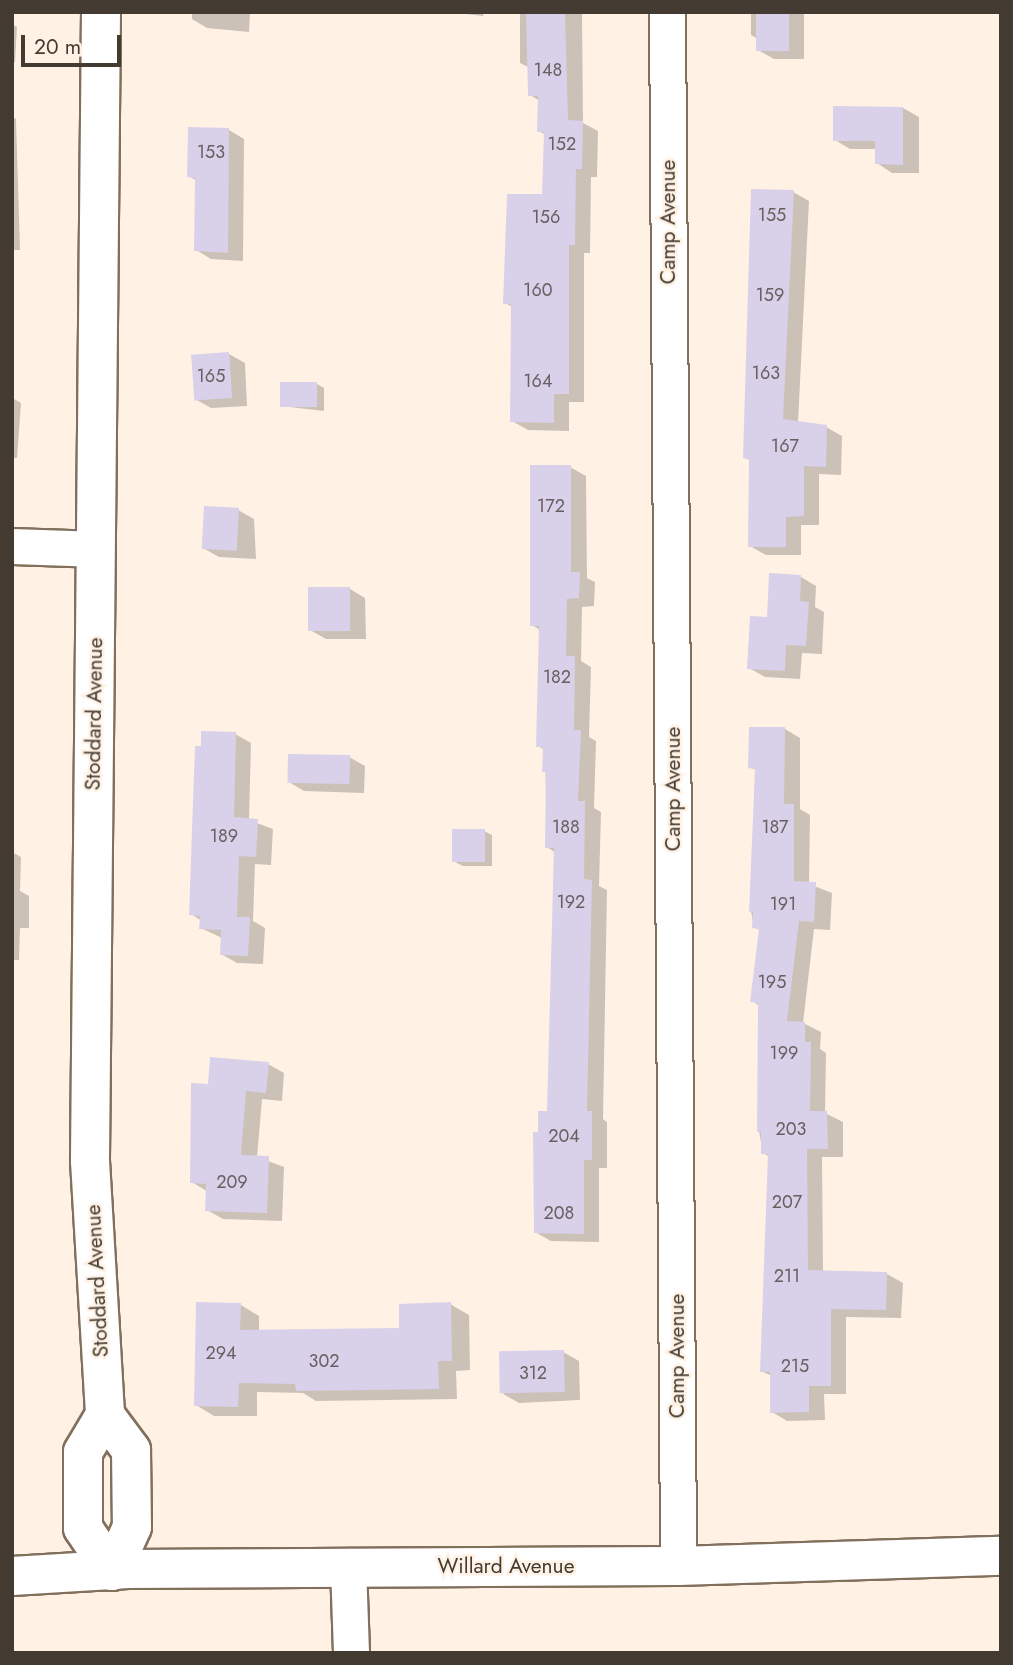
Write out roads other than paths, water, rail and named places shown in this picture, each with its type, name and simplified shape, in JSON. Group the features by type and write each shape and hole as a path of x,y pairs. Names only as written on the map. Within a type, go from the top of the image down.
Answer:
{"street":[{"name":"Stoddard Avenue","path":"101,12 90,1161 104,1415 83,1452 83,1528 112,1571"},
{"name":"Camp Avenue","path":"667,12 678,1566"},
{"path":"12,546 96,549"},
{"name":"Willard Avenue","path":"12,1576 348,1566 678,1566 1001,1556"},
{"path":"348,1566 351,1653"}]}
